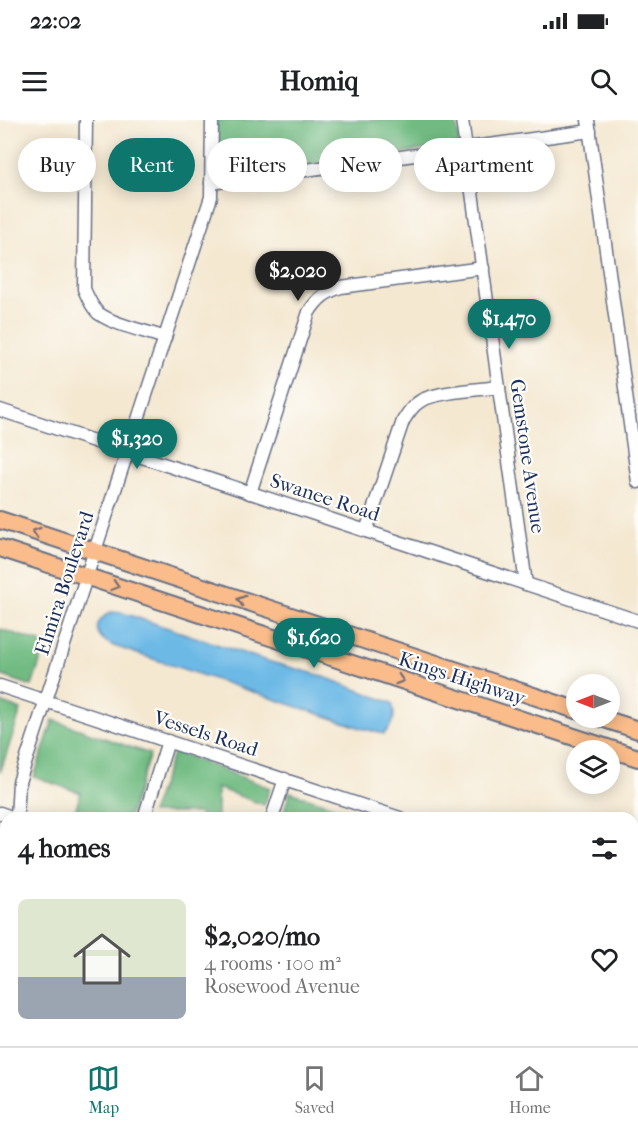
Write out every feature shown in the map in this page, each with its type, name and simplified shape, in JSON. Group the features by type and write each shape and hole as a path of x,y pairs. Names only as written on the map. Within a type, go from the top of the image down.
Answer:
{"main road":[{"name":"Kings Highway","path":"0,520 566,707"},
{"name":"Kings Highway","path":"0,548 638,758"},
{"path":"620,724 638,730"}],"street":[{"path":"86,120 84,288 89,302 110,320 165,338"},
{"name":"Elmira Boulevard","path":"212,120 212,138"},
{"name":"Gemstone Avenue","path":"462,120 465,138"},
{"path":"522,138 589,126 632,401 638,482"},
{"path":"307,170 414,155"},
{"name":"Elmira Boulevard","path":"16,812 19,782 211,192"},
{"name":"Gemstone Avenue","path":"472,192 526,584"},
{"path":"250,493 309,312 317,300 328,291 341,287 483,268"},
{"path":"366,531 402,421 410,409 421,400 434,396 499,387"},
{"name":"Swanee Road","path":"0,411 638,621"},
{"name":"Vessels Road","path":"0,686 382,812"},
{"path":"146,812 168,741"},
{"path":"274,812 285,779"}],"green space":[{"path":"216,120 456,120 459,138 414,138 414,151 402,153 402,138 319,138 319,164 307,166 307,138 216,138"},
{"path":"0,629 46,644 32,686 0,675"},
{"path":"0,702 21,710 0,773"},
{"path":"53,720 150,754 131,812 75,812 81,793 34,777"},
{"path":"174,751 270,788 264,805 217,788 217,812 151,812"},
{"path":"290,792 351,812 284,812"}],"water":[{"path":"111,612 123,613 267,661 319,675 392,703 394,716 392,723 384,734 361,728 114,646 102,638 98,630 100,621"}]}
